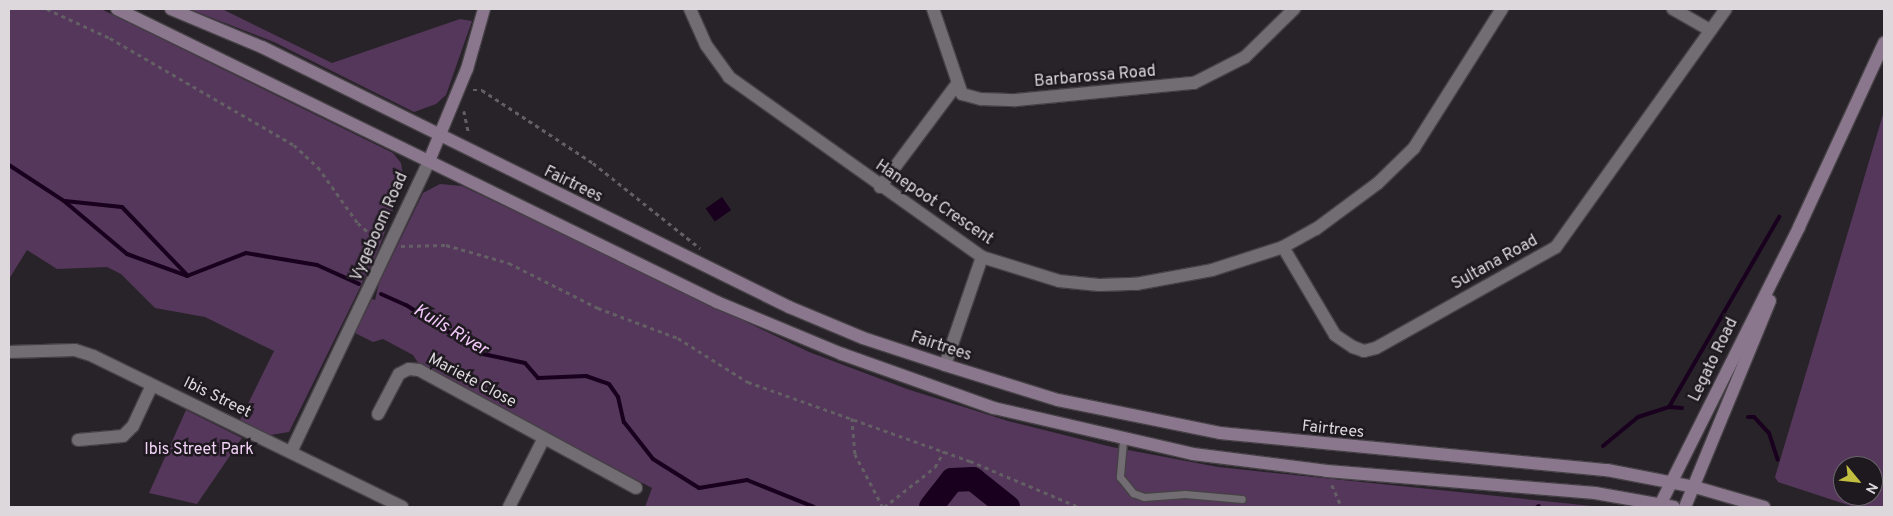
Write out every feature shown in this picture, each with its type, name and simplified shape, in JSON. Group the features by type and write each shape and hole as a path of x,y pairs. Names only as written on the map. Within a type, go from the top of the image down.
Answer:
{"main road":[{"path":"118,9 717,302 842,354 994,408 1123,441 1193,454 1327,470 1595,493 1674,507"},
{"name":"Fairtrees","path":"171,9 262,47 438,136 789,307 862,338 945,365 1058,400 1220,433 1607,470 1671,482 1764,507"},
{"name":"Vygeboom Road","path":"429,161 467,69 484,9"},
{"name":"Legato Road","path":"1660,506 1799,227 1884,43"},
{"name":"Legato Road","path":"1686,507 1799,227"}],"street":[{"name":"Hanepoot Crescent","path":"690,9 706,45 729,77 880,188 982,257 1059,280 1136,284 1212,270 1283,247 1354,203 1414,148 1502,9"},
{"path":"880,188 957,84 933,9"},
{"name":"Barbarossa Road","path":"957,84 962,94 972,97 1016,100 1176,87 1216,74 1245,57 1294,9"},
{"path":"1673,9 1710,30"},
{"name":"Sultana Road","path":"1283,247 1335,335 1352,348 1364,351 1376,348 1556,247 1726,9"},
{"name":"Vygeboom Road","path":"291,452 389,250 429,161"},
{"path":"945,365 982,257"},
{"name":"Ibis Street","path":"9,352 75,350 152,385 402,507"},
{"name":"Mariete Close","path":"378,414 395,378 409,369 430,375 636,488"},
{"path":"78,440 123,436 133,426 152,385"},
{"path":"509,507 544,438"}],"lane":[{"path":"1123,441 1120,477 1133,493 1144,497 1185,494 1242,499"}],"path":[{"path":"47,9 110,38 294,145 318,167 358,223 389,250 399,246 446,245 509,262 598,308 678,338 748,382 944,451 1079,507"},
{"path":"470,96 474,89 482,90 593,163 676,227 704,253"},
{"path":"467,104 464,120 467,131"},
{"path":"852,418 855,454 883,507 935,467 944,451"},
{"path":"1331,483 1342,507"}],"green space":[{"path":"9,9 101,9 393,153 401,163 404,182 377,253 289,432 270,435 240,420 274,351 205,317 155,308 121,274 107,267 57,269 27,250 9,279"},
{"path":"189,9 222,9 332,63 460,19 472,21 446,95 436,104 414,112 274,42"},
{"path":"1884,111 1884,507 1851,506 1883,506 1883,456 1833,456 1833,500 1778,482 1775,477"},
{"path":"440,184 462,186 809,352 907,389 1008,421 1112,447 1218,467 1602,507 645,507 652,488 419,364 413,355 383,339 373,342 355,333 372,299 375,300 379,283 423,193"},
{"name":"Ibis Street Park","path":"186,410 242,438 197,504 149,493"}],"shaded area":[{"path":"722,197 731,210 715,222 706,208"}],"waterway":[{"name":"Kuils River","path":"9,165 64,201 127,254 187,276 246,253 317,265 359,284"},
{"name":"Kuils River","path":"65,201 122,207 186,274"},
{"path":"1603,446 1638,417 1669,407 1779,217"},
{"name":"Kuils River","path":"381,294 406,305 483,354 525,363 538,378 586,376 609,384 618,397 624,422 653,459 699,488 747,480 814,507"},
{"path":"1669,407 1682,408"},
{"path":"1748,417 1754,417 1769,433 1778,460"},
{"name":"Kuils River","path":"931,507 952,480 973,479 1008,507"}]}
